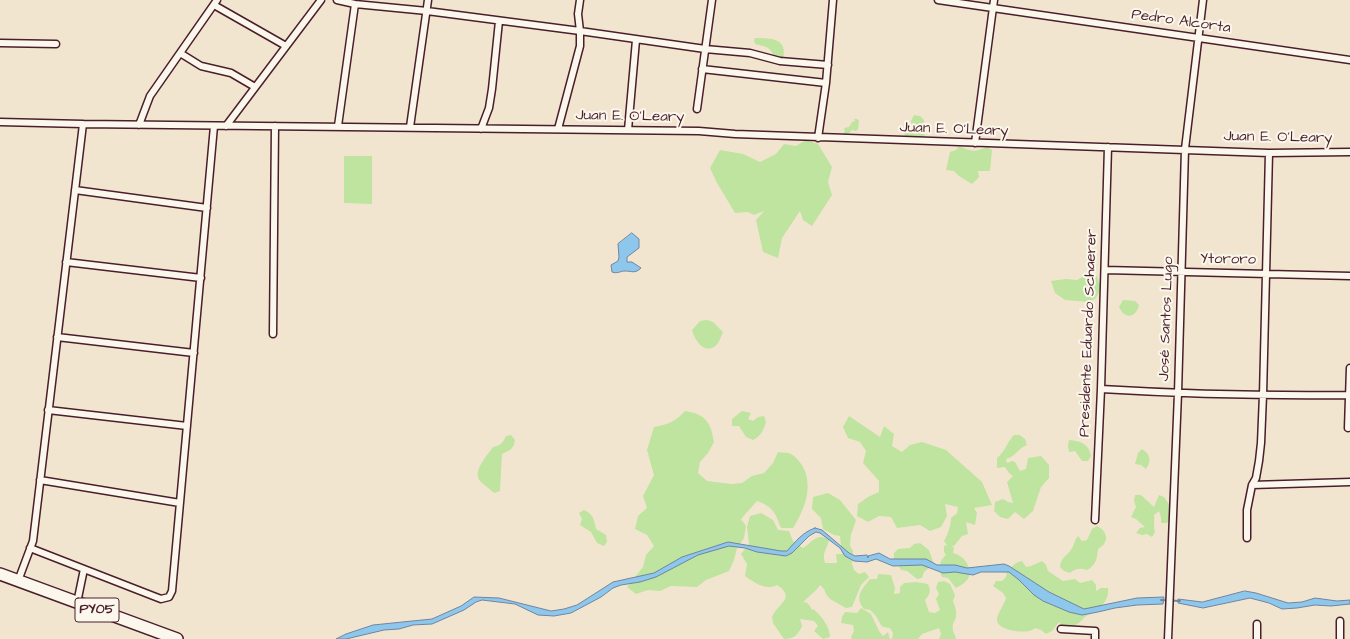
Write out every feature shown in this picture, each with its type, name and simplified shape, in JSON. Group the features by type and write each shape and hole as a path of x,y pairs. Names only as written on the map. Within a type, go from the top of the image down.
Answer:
{"highway":[{"name":"PY05","path":"0,574 177,639"}],"street":[{"path":"226,126 321,0"},
{"path":"337,0 355,4 427,11 705,49 750,53 780,61 828,65"},
{"path":"410,127 428,0"},
{"path":"558,129 580,46 578,14 580,0"},
{"path":"697,109 712,0"},
{"path":"818,138 828,65 833,0"},
{"name":"Pedro Alcorta","path":"938,0 1350,60"},
{"path":"975,143 994,0"},
{"name":"José Santos Lugo","path":"1168,639 1178,393 1185,149 1203,0"},
{"path":"139,125 150,96 216,2 286,46"},
{"path":"338,126 355,4"},
{"path":"481,129 489,108 499,21"},
{"path":"628,130 636,40"},
{"path":"0,43 56,44"},
{"path":"180,53 201,66 231,73 255,87"},
{"path":"702,69 826,83"},
{"name":"Juan E. O'Leary","path":"0,122 214,126 338,126 699,131 818,138 1108,148 1185,149 1269,153 1350,152"},
{"path":"18,581 33,541 83,124"},
{"path":"30,548 161,599 169,597 172,591 214,126"},
{"path":"273,334 274,126"},
{"name":"Presidente Eduardo Schaerer","path":"1095,520 1101,389 1108,148"},
{"path":"1247,538 1248,510 1252,485 1256,478 1259,461 1263,396 1269,153"},
{"path":"75,190 207,208"},
{"path":"66,262 201,278"},
{"name":"Ytororo","path":"1105,270 1350,276"},
{"path":"57,337 194,353"},
{"path":"1348,428 1350,368"},
{"path":"1101,389 1263,396 1350,395"},
{"path":"48,410 187,426"},
{"path":"40,480 180,503"},
{"path":"1252,485 1350,482"},
{"path":"77,603 84,569"},
{"path":"1340,621 1340,639"},
{"path":"1257,624 1257,639"},
{"path":"1061,629 1095,631 1095,639"}],"green space":[{"path":"755,38 767,38 781,43 784,52 783,59 775,57 767,47 755,44"},
{"path":"914,115 920,116 924,120 924,138 920,140 905,136 903,131 904,129 912,128 911,121"},
{"path":"854,119 859,121 858,129 856,131 852,130 849,133 850,137 843,135 845,131 844,128 849,127 852,122 855,121"},
{"path":"806,140 818,144 832,167 828,182 832,195 812,226 803,220 800,211 782,238 778,258 763,252 756,220 764,211 754,215 748,212 735,213 710,168 720,150 743,154 760,162 776,154 784,144 796,146"},
{"path":"959,146 970,150 979,150 987,147 992,150 990,171 978,171 979,177 972,184 954,171 946,170 950,152 956,150"},
{"path":"344,156 372,156 372,204 344,203"},
{"path":"1089,273 1097,276 1101,288 1096,298 1090,302 1065,300 1055,293 1051,281 1066,279 1077,280"},
{"path":"1123,300 1135,301 1139,305 1138,309 1133,315 1127,316 1121,311 1119,307"},
{"path":"707,320 713,322 723,332 716,345 708,349 699,344 692,330 700,321"},
{"path":"685,411 698,414 703,417 711,430 714,442 708,453 700,462 698,473 707,481 731,484 742,483 752,476 764,473 773,463 778,452 788,453 798,460 806,473 808,489 804,505 793,528 781,528 773,511 757,501 741,519 746,526 744,538 737,548 729,571 706,580 697,587 671,586 660,591 648,590 636,594 627,587 643,567 646,555 654,546 647,535 635,529 638,516 647,508 643,496 654,475 647,450 654,427 671,422"},
{"path":"742,411 751,413 748,419 753,421 758,417 764,416 766,422 763,430 753,440 746,437 739,426 732,426 732,419"},
{"path":"849,416 880,437 884,426 894,434 892,446 902,452 910,445 922,442 946,450 982,482 992,505 974,508 977,513 975,525 966,522 968,534 962,536 954,546 952,546 954,548 953,553 964,559 970,571 967,581 960,586 956,588 948,578 942,577 940,571 941,562 946,555 944,552 944,546 947,545 944,541 949,530 951,518 957,514 958,507 945,504 947,516 941,527 930,531 920,525 897,528 891,517 879,516 868,522 857,516 858,504 879,492 879,481 863,463 866,451 860,442 848,438 843,427"},
{"path":"511,435 515,440 514,445 511,449 502,454 500,491 494,493 478,478 479,469 493,447 501,444 506,436"},
{"path":"1014,435 1020,435 1025,439 1027,445 1006,459 1007,463 1012,461 1015,462 1020,471 1026,469 1028,458 1041,456 1049,465 1049,478 1041,487 1033,511 1024,519 1015,512 1008,519 1000,517 994,511 995,502 1003,499 1013,503 1007,482 1013,476 1005,467 997,468 997,458"},
{"path":"1069,440 1081,442 1086,446 1091,456 1088,461 1082,461 1075,451 1069,452"},
{"path":"1142,449 1147,453 1149,458 1149,463 1146,469 1141,465 1135,464 1138,453"},
{"path":"828,493 840,500 856,520 851,533 850,546 853,551 852,564 854,570 859,574 865,572 869,577 861,585 852,607 846,608 830,599 820,585 803,603 806,602 812,610 813,609 819,614 827,625 830,637 823,639 814,631 818,626 814,621 800,619 802,626 799,632 793,637 784,639 773,623 772,617 774,612 786,597 783,590 777,585 773,587 765,587 757,584 745,576 747,564 741,554 749,544 747,527 750,516 761,513 773,520 778,530 789,531 793,541 803,548 818,537 829,540 824,553 825,563 837,563 836,554 842,554 840,536 834,535 823,529 821,518 812,509 813,497"},
{"path":"1135,495 1141,495 1154,507 1159,495 1164,497 1171,507 1171,519 1167,523 1161,523 1159,511 1154,515 1155,532 1152,537 1147,534 1142,535 1136,533 1140,528 1145,527 1136,519 1131,517 1136,507 1134,501"},
{"path":"584,510 593,517 596,529 606,535 607,542 604,546 597,543 591,532 580,525 582,519 579,513"},
{"path":"1097,526 1104,531 1106,541 1102,547 1098,549 1094,564 1087,570 1078,569 1070,573 1064,571 1060,567 1063,558 1070,551 1078,536 1082,541 1087,540 1092,529"},
{"path":"920,543 929,550 936,570 929,568 924,572 922,578 917,579 907,571 901,570 894,559 894,553 898,549 910,548 914,544"},
{"path":"1022,561 1026,567 1042,561 1046,565 1048,571 1063,581 1075,579 1080,583 1092,580 1096,585 1096,591 1101,588 1108,588 1107,598 1098,609 1086,616 1077,624 1064,627 1059,622 1052,631 1046,634 1035,628 1025,632 1010,630 1000,626 997,619 1006,598 1003,593 993,586 996,581 1002,581 1006,577 1007,571 1016,563"},
{"path":"878,574 891,575 895,588 894,594 900,593 900,587 904,583 916,582 928,584 930,592 925,600 929,612 935,613 940,610 936,599 939,594 936,588 938,582 944,581 950,584 955,595 953,601 956,615 953,623 953,631 956,639 939,639 941,634 939,628 922,634 918,639 892,639 893,633 890,628 881,625 876,616 870,610 864,609 861,605 859,597 864,586 870,579 877,579"},
{"path":"861,608 871,614 883,636 888,632 890,639 852,639 851,637 854,631 853,625 841,623 842,617 845,612 857,613"}],"water":[{"path":"632,233 639,239 639,248 627,257 627,262 632,262 641,268 635,272 612,272 611,265 618,261 619,257 618,244"},
{"path":"815,528 822,530 849,553 855,556 867,555 868,558 868,556 879,553 890,559 926,559 937,565 955,565 967,568 1004,564 1049,592 1084,609 1137,598 1164,597 1163,604 1137,605 1082,615 1069,612 1043,601 1034,595 1009,572 981,572 973,575 955,572 943,573 922,565 893,566 876,559 867,562 854,561 845,556 840,548 820,533 816,532 809,536 792,553 786,556 729,546 698,555 656,577 613,588 601,597 571,613 554,616 538,615 515,604 482,600 464,610 432,624 413,625 346,639 336,639 373,625 432,619 461,606 474,597 499,598 551,611 564,609 577,605 613,582 654,573 682,557 728,542 787,551 803,534"},
{"path":"1245,591 1288,603 1302,602 1315,598 1337,601 1350,600 1350,604 1331,606 1315,605 1282,609 1269,603 1250,598 1203,608 1178,603 1178,599 1202,602"}],"waterway":[{"path":"1161,600 1180,601"}]}
